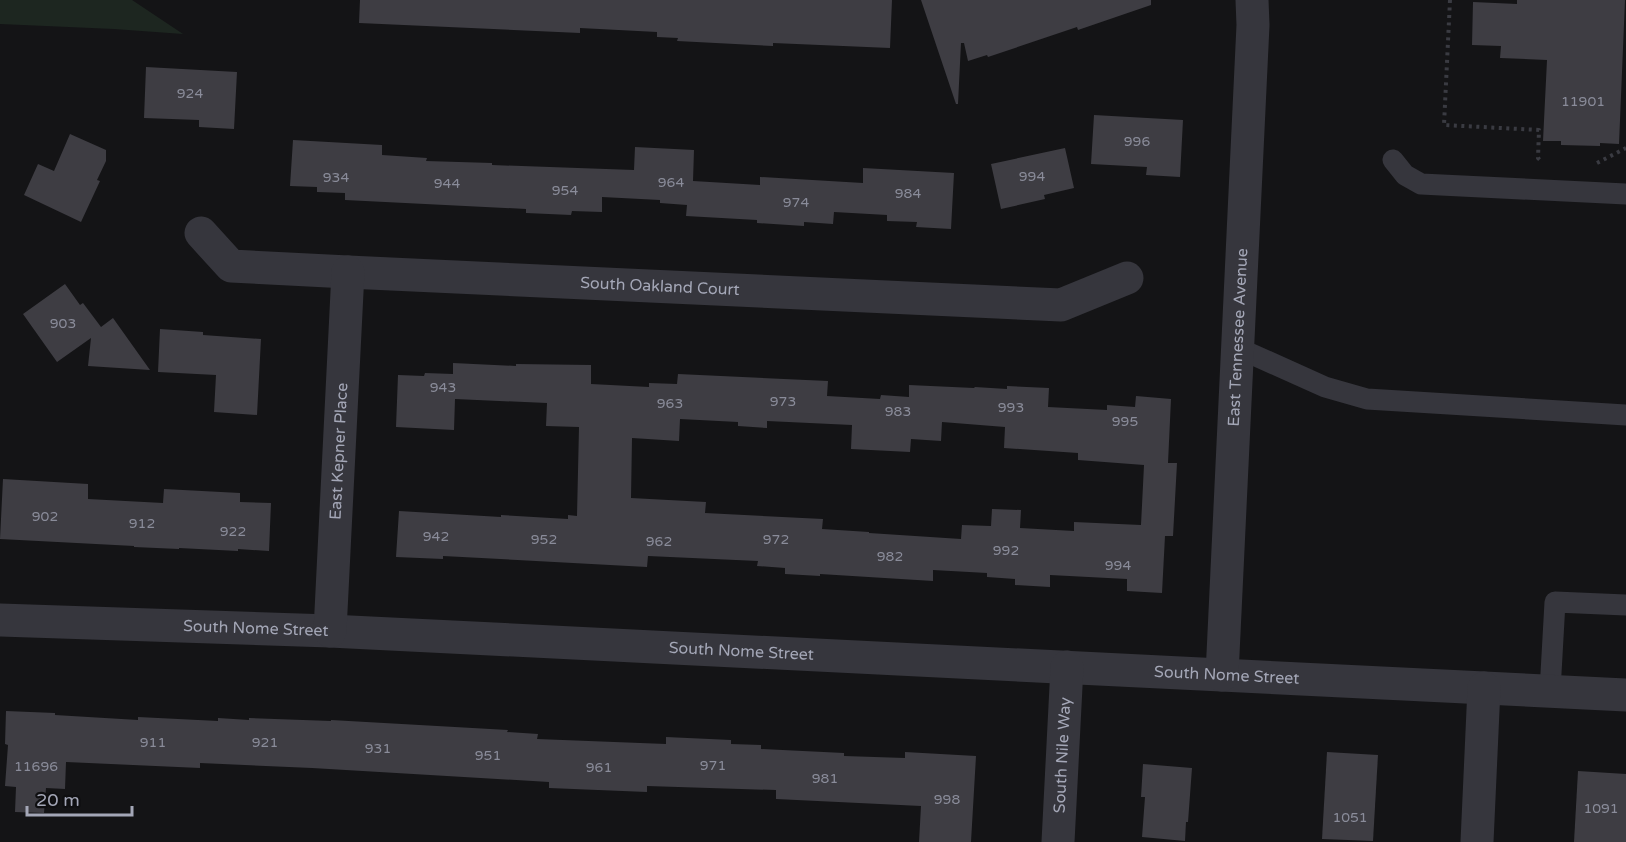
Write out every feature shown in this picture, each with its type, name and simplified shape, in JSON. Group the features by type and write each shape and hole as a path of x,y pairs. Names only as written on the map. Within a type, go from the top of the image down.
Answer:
{"street":[{"name":"East Tennessee Avenue","path":"1222,675 1253,25 1252,0"},
{"name":"South Oakland Court","path":"201,233 231,266 348,272 1061,304 1127,278"},
{"name":"East Kepner Place","path":"330,631 348,272"},
{"name":"South Nome Street","path":"0,621 330,631 1626,695"},
{"name":"South Nile Way","path":"1058,842 1067,667"},
{"path":"1477,842 1484,688"}],"lane":[{"path":"1393,160 1406,175 1421,184 1626,194"},
{"path":"1238,348 1325,387 1367,399 1626,415"},
{"path":"1550,690 1555,602 1626,605"}],"path":[{"path":"1450,0 1444,125 1539,130 1538,158 1542,162"},
{"path":"1596,163 1626,148"}],"shaded area":[{"path":"0,0 132,0 183,34 0,24"}],"building":[{"path":"360,0 892,0 890,48 773,43 773,46 677,41 678,38 657,37 657,32 580,28 580,33 359,23"},
{"path":"921,0 1151,0 1151,5 1078,30 1077,27 988,57 987,55 968,61 964,43 961,43 958,104 956,104"},
{"path":"1517,0 1625,0 1619,144 1561,145 1561,141 1543,141 1547,60 1500,58 1501,46 1472,45 1473,2 1517,4"},
{"path":"146,67 237,72 234,129 199,127 199,120 144,118"},
{"path":"1094,115 1183,120 1180,177 1146,175 1147,167 1091,164"},
{"path":"70,134 106,150 106,161 97,180 100,181 81,222 24,195 38,164 54,171"},
{"path":"293,140 382,145 382,155 427,158 426,161 634,170 635,147 694,150 693,181 760,185 760,177 863,183 863,168 954,173 951,229 916,227 917,222 887,221 887,215 834,212 833,224 804,222 804,226 757,223 757,220 686,216 687,205 660,203 660,200 602,197 602,212 572,211 571,215 526,213 526,209 345,200 345,193 317,192 317,187 290,186"},
{"path":"1065,148 1074,188 1044,195 1045,199 1001,209 991,164"},
{"path":"65,284 80,305 83,303 101,327 113,318 150,370 88,366 91,338 57,362 23,314"},
{"path":"160,329 261,339 257,415 214,412 216,375 158,372"},
{"path":"453,363 516,366 516,364 591,365 591,384 649,387 649,383 677,384 678,374 828,381 827,396 880,399 881,395 909,397 909,385 1007,389 1007,386 1049,388 1048,407 1107,410 1107,405 1135,407 1136,396 1171,399 1168,463 1177,463 1173,536 1165,536 1162,593 1127,591 1127,579 1050,575 1050,587 1015,585 1015,579 987,577 987,573 933,570 933,581 820,574 820,576 785,574 785,568 757,566 758,561 648,556 647,567 443,556 443,559 396,557 399,511 568,519 568,515 577,516 579,427 546,426 547,403 455,399 454,430 396,427 398,375 453,374","holes":["680,419 738,422 738,426 767,428 767,421 852,425 851,449 910,452 911,439 941,441 942,422 1005,427 1004,448 1078,453 1078,460 1144,465 1141,525 1074,522 1074,531 1020,528 1021,510 992,509 991,526 962,525 961,539 822,529 823,519 705,513 706,502 631,498 632,438 679,441"]},
{"path":"3,479 88,484 88,499 163,503 164,489 240,493 240,502 271,503 269,551 134,547 0,539"},
{"path":"6,711 138,720 138,717 218,721 218,718 331,720 508,730 507,732 538,734 537,739 666,744 666,737 731,740 731,744 761,745 761,749 844,753 844,756 905,758 905,752 976,756 971,842 919,842 921,806 776,799 776,790 647,786 647,792 549,788 549,782 200,763 200,768 66,762 65,789 46,788 44,813 15,812 16,787 5,786 8,745 5,744"},
{"path":"1327,752 1378,755 1373,841 1322,839"},
{"path":"1143,764 1192,768 1185,841 1142,837 1145,797 1141,797"},
{"path":"1578,771 1626,774 1626,842 1574,842"}]}
